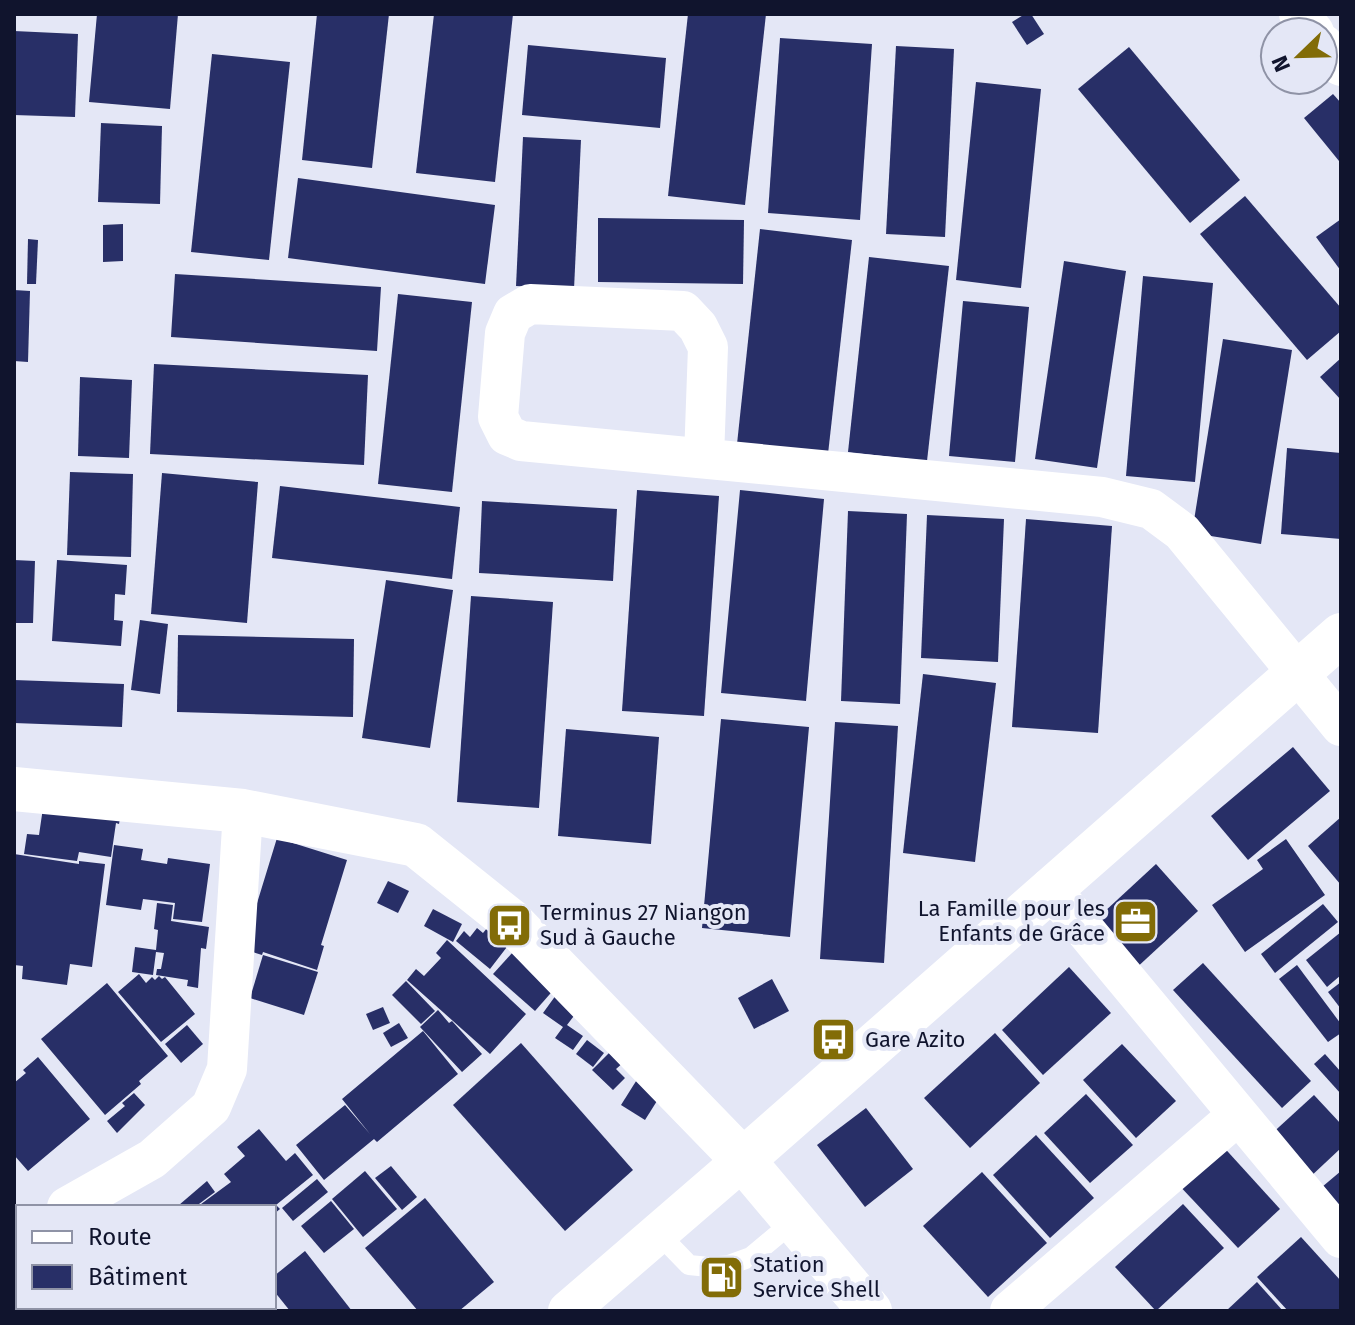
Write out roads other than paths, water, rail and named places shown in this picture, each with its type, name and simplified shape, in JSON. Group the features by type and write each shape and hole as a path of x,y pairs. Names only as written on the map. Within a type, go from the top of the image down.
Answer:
{"street":[{"path":"704,458 708,347 698,327 683,311 530,304 513,314 505,333 498,417 507,435 521,441 1102,497 1151,509 1182,532 1341,726"},
{"path":"568,1311 1341,635"},
{"path":"14,789 243,811 416,845 511,921 743,1160 870,1311"},
{"path":"71,1205 152,1159 211,1107 227,1069 243,811"},
{"path":"1050,888 1341,1238"},
{"path":"1010,1311 1238,1115"}],"lane":[{"path":"658,1233 689,1265 709,1267 729,1265 751,1257 794,1221"}],"place":[{"name":"La Famille pour les Enfants de Grâce","path":"1136,921"},
{"name":"Terminus 27 Niangon Sud à Gauche","path":"509,925"},
{"name":"Gare Azito","path":"834,1039"},
{"name":"Station Service Shell","path":"722,1277"}]}
